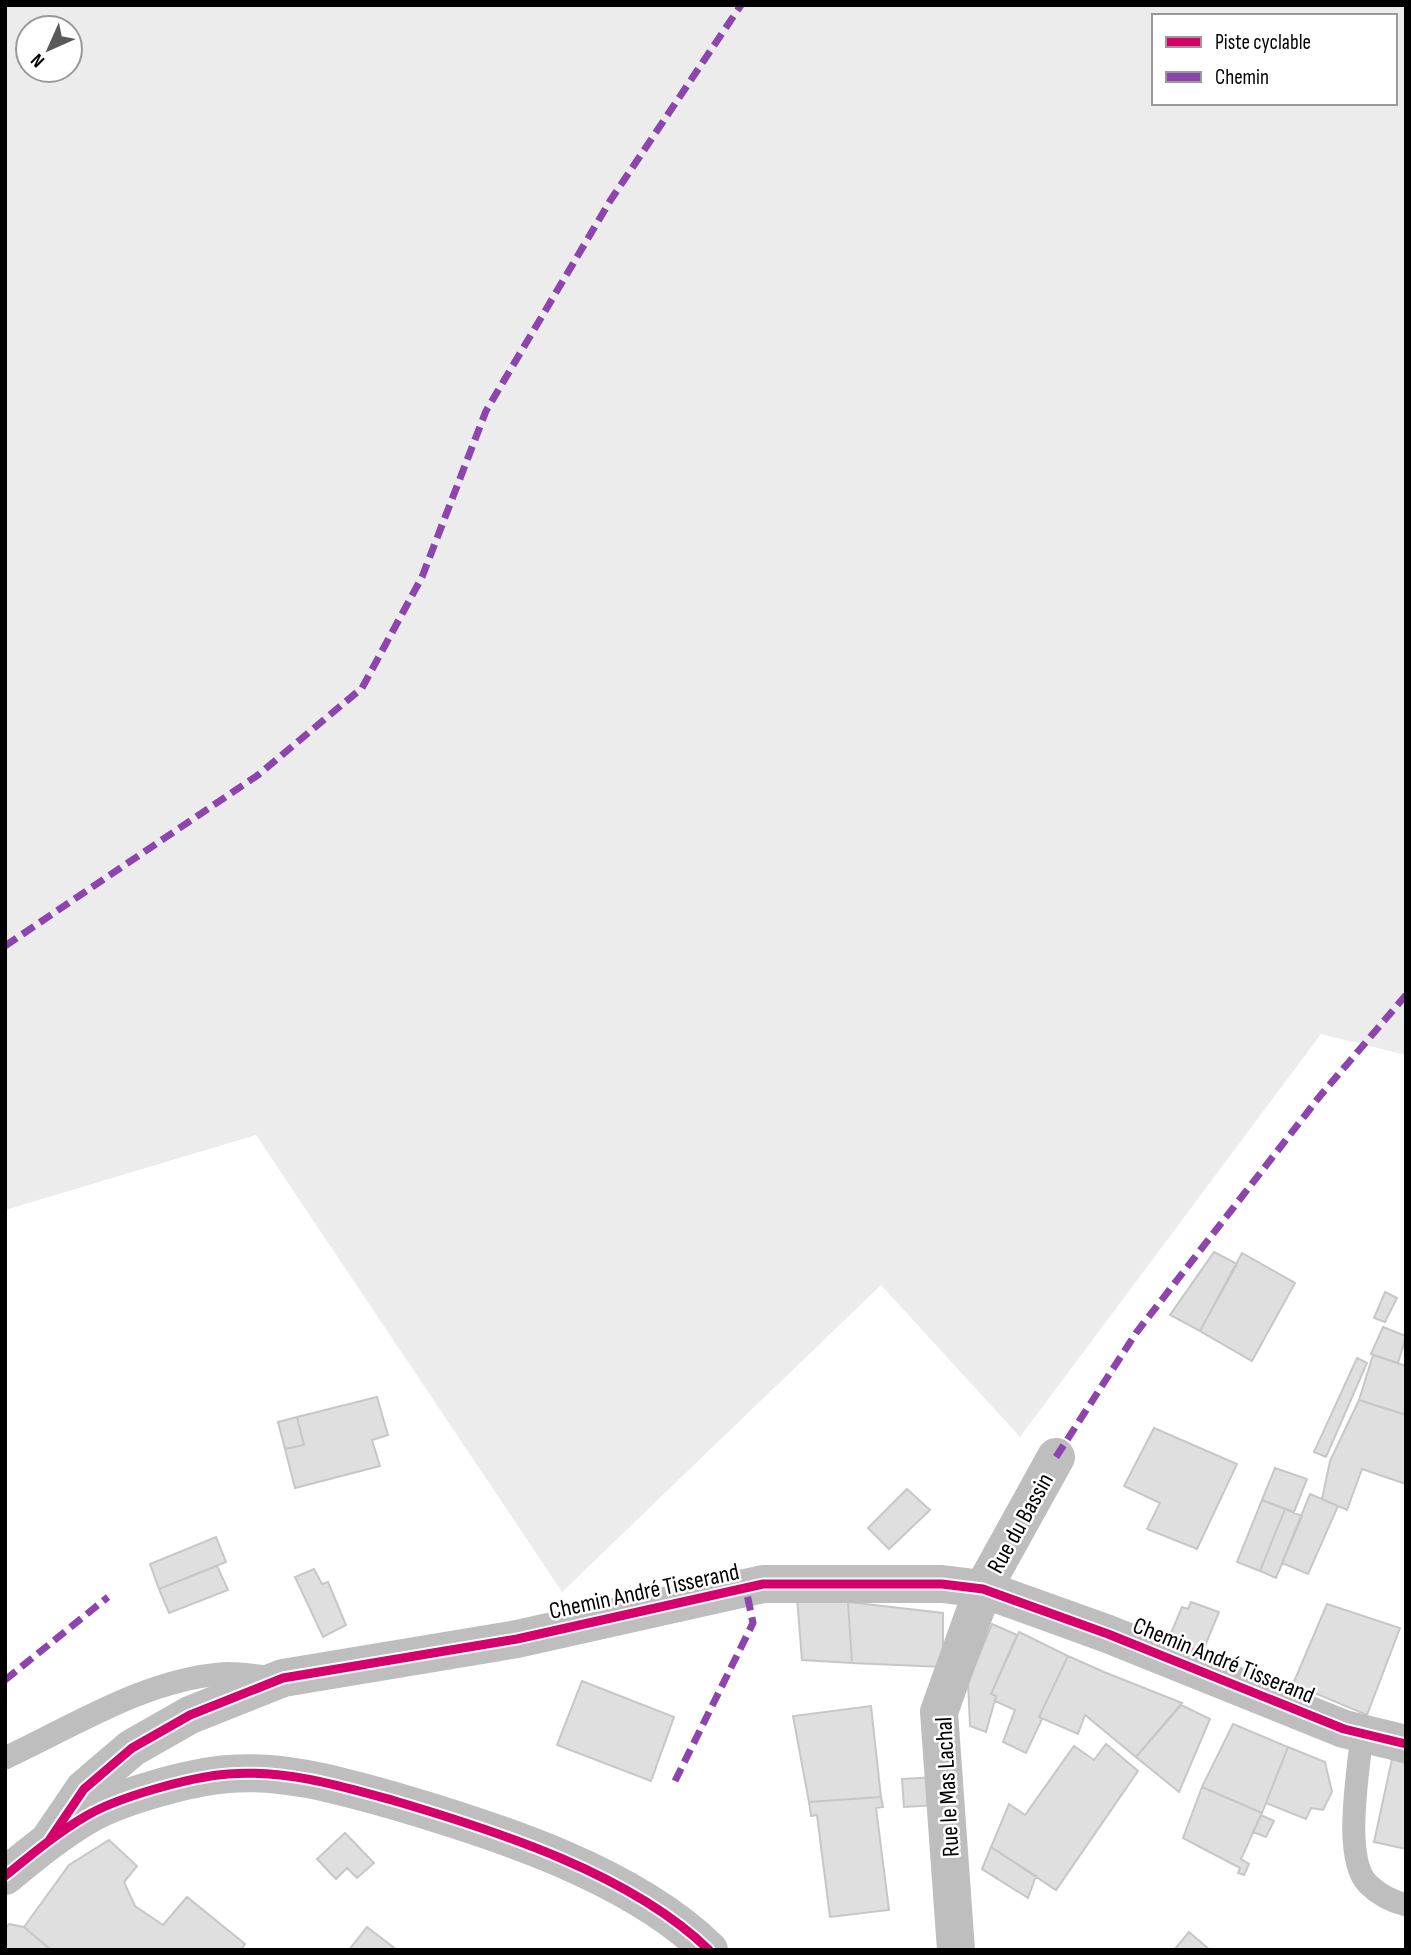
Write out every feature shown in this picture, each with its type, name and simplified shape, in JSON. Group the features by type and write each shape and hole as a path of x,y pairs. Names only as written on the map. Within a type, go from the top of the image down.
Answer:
{"street":[{"name":"Rue du Bassin","path":"984,1589 1056,1457"},
{"name":"Chemin André Tisserand","path":"50,1839 84,1789 132,1748 190,1715 283,1678 517,1639 763,1584 942,1584 984,1589 1362,1733 1406,1744"},
{"name":"Rue le Mas Lachal","path":"956,1950 939,1712 984,1589"},
{"path":"5,1876 50,1839 88,1814 195,1778 271,1773 356,1791 507,1836 575,1865 634,1896 692,1933 709,1950"}],"lane":[{"path":"5,1758 81,1718 177,1684 221,1673 283,1678"},
{"path":"1362,1733 1352,1840 1365,1882 1388,1899 1406,1905"}],"shaded area":[{"path":"5,5 1406,5 1406,1055 1321,1034 1020,1437 881,1285 562,1592 256,1135 5,1210"}],"building":[{"path":"1214,1252 1237,1264 1200,1331 1170,1315"},
{"path":"1242,1253 1295,1283 1252,1361 1200,1331"},
{"path":"1385,1292 1397,1298 1385,1322 1374,1318"},
{"path":"1383,1327 1406,1336 1398,1363 1371,1354"},
{"path":"1373,1355 1406,1366 1406,1415 1359,1400"},
{"path":"1357,1358 1367,1363 1326,1457 1314,1452"},
{"path":"377,1397 388,1435 372,1440 380,1466 295,1488 285,1449 304,1445 297,1417"},
{"path":"1359,1400 1406,1415 1406,1484 1362,1469 1347,1510 1322,1499 1330,1461"},
{"path":"297,1417 304,1445 285,1449 278,1422"},
{"path":"1154,1428 1237,1464 1197,1549 1147,1529 1160,1503 1124,1486"},
{"path":"1275,1468 1307,1479 1294,1512 1262,1500"},
{"path":"907,1489 930,1510 889,1549 868,1528"},
{"path":"1310,1494 1338,1506 1308,1574 1282,1563"},
{"path":"1262,1500 1285,1509 1260,1571 1237,1562"},
{"path":"1285,1509 1302,1516 1276,1578 1260,1571"},
{"path":"216,1537 226,1562 159,1589 150,1564"},
{"path":"217,1566 228,1590 169,1613 159,1589"},
{"path":"314,1569 322,1584 328,1582 346,1625 323,1637 295,1577"},
{"path":"797,1598 848,1602 852,1663 802,1660"},
{"path":"848,1602 943,1613 943,1667 852,1663"},
{"path":"1191,1602 1219,1612 1200,1658 1166,1645 1182,1607 1188,1609"},
{"path":"1327,1604 1400,1628 1367,1715 1293,1684"},
{"path":"992,1624 1017,1635 991,1694 996,1696 986,1732 970,1726 968,1682"},
{"path":"1019,1632 1068,1656 1039,1717 1042,1719 1026,1753 1003,1742 1015,1710 995,1701 996,1696 991,1694"},
{"path":"1068,1656 1182,1703 1136,1757 1085,1715 1078,1734 1039,1717"},
{"path":"582,1681 674,1717 651,1781 557,1745"},
{"path":"1181,1705 1210,1719 1179,1792 1136,1757"},
{"path":"871,1706 881,1797 809,1802 793,1716"},
{"path":"1233,1724 1288,1747 1262,1813 1202,1787"},
{"path":"1106,1744 1138,1771 1056,1890 991,1847 1009,1804 1025,1815 1074,1746 1094,1760"},
{"path":"1288,1747 1325,1762 1332,1792 1323,1810 1311,1808 1306,1819 1266,1803"},
{"path":"1392,1759 1406,1763 1406,1849 1374,1842"},
{"path":"936,1777 938,1805 904,1807 902,1779"},
{"path":"1202,1787 1262,1813 1241,1859 1249,1864 1244,1875 1238,1873 1240,1868 1183,1838"},
{"path":"881,1797 883,1807 876,1808 889,1910 830,1917 817,1815 811,1816 809,1802"},
{"path":"1261,1815 1274,1821 1266,1837 1253,1832"},
{"path":"345,1833 374,1863 357,1878 347,1868 336,1879 317,1859"},
{"path":"109,1840 137,1866 124,1882 135,1906 163,1925 187,1897 245,1944 241,1950 51,1950 24,1927 69,1865"},
{"path":"991,1847 1036,1876 1028,1898 982,1869"},
{"path":"9,1924 24,1927 51,1950 5,1950 5,1929"},
{"path":"367,1927 397,1950 349,1950"},
{"path":"1189,1932 1210,1950 1174,1950"}],"marked path":[{"path":"5,946 258,775 362,688 422,577 486,411 610,201 741,5"},
{"path":"1056,1457 1136,1333 1320,1096 1406,995"},
{"path":"675,1781 753,1623 746,1589"},
{"path":"5,1680 108,1597"}],"cycle path":[{"path":"50,1839 84,1789 132,1748 190,1715 283,1678 517,1639 763,1584 942,1584 983,1589 1108,1634 1344,1729 1406,1744"},
{"path":"5,1876 75,1823 116,1802 155,1789 212,1776 249,1773 291,1776 395,1801 476,1826 561,1858 641,1899 677,1923 709,1950"}]}
